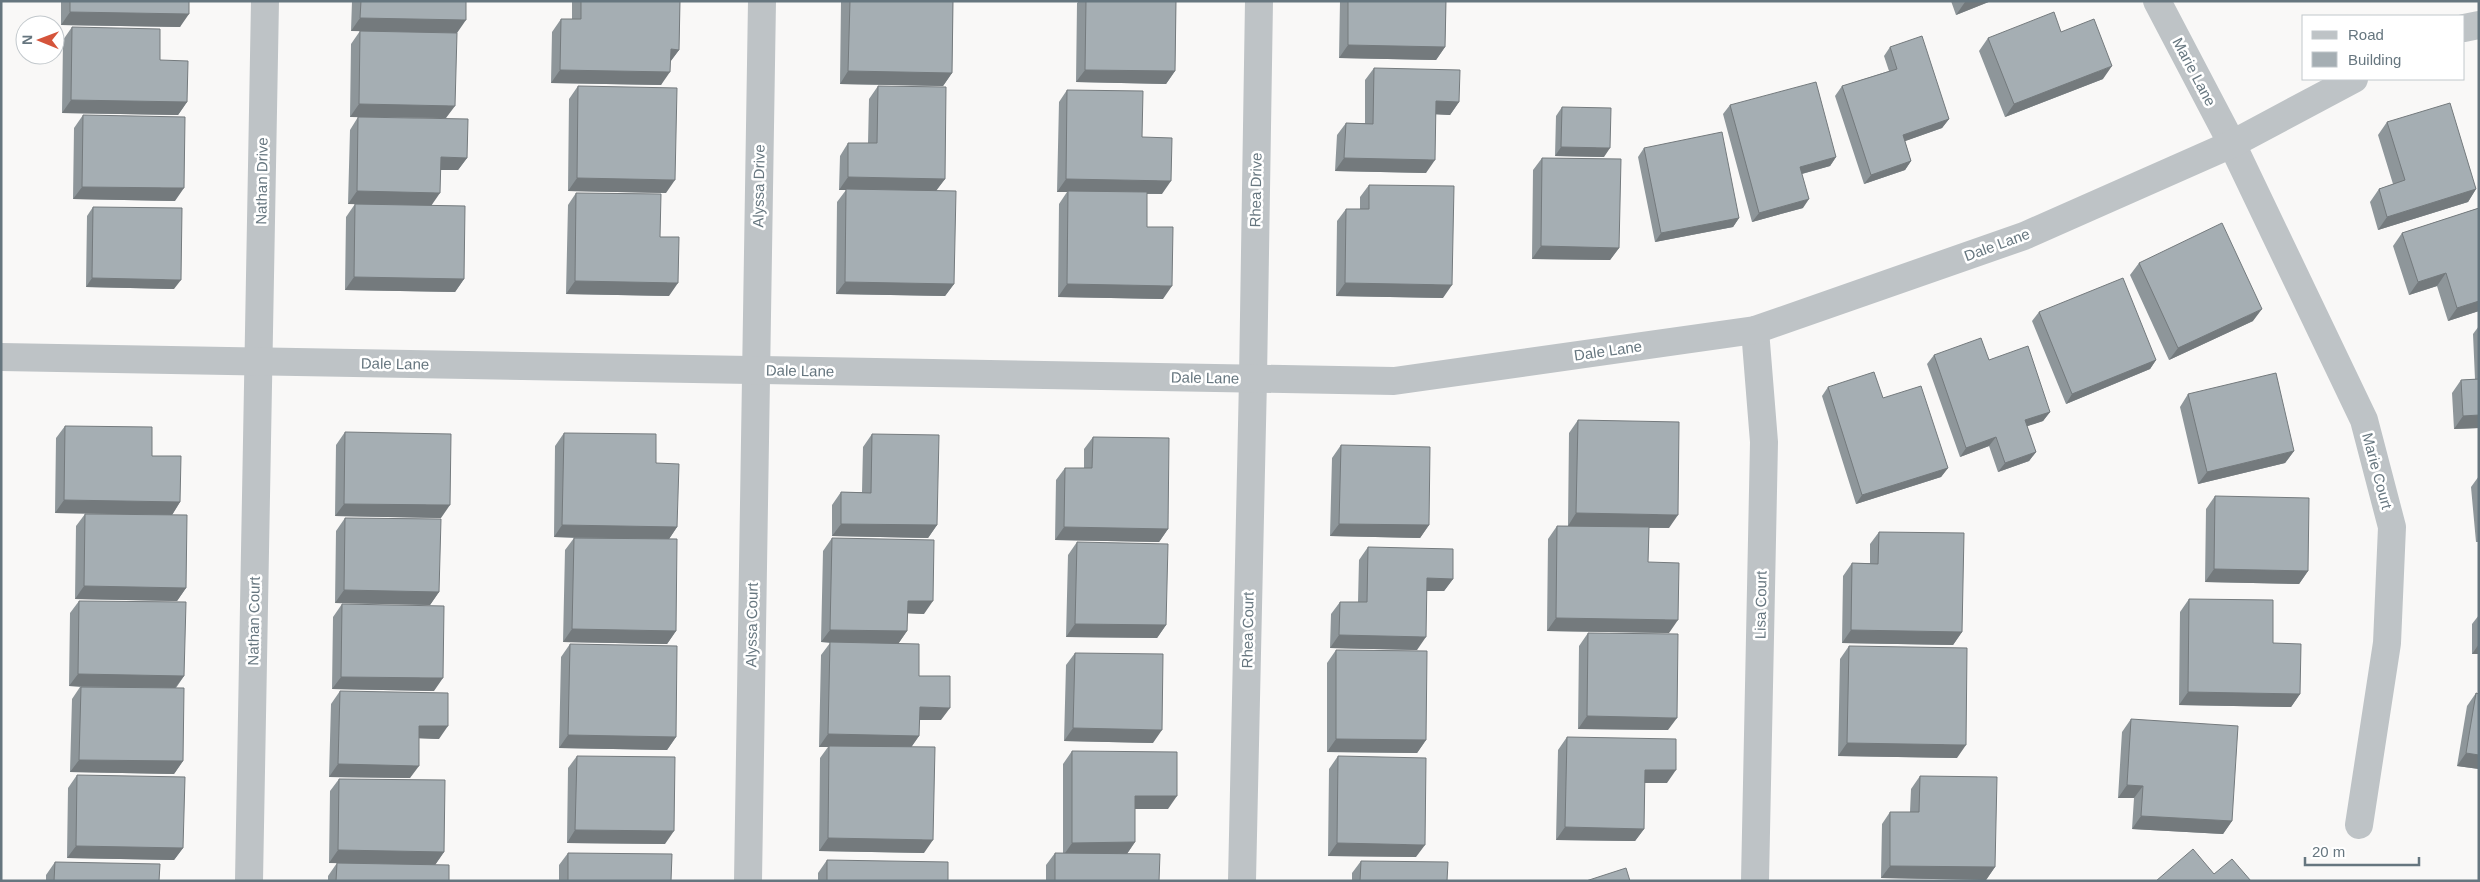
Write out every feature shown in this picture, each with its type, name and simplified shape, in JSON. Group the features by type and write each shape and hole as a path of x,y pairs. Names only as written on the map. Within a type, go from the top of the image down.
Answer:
{"street":[{"name":"Nathan Drive","path":"259,361 266,1"},
{"name":"Alyssa Drive","path":"756,370 762,1"},
{"name":"Rhea Drive","path":"1254,379 1259,1"},
{"name":"Marie Lane","path":"2157,1 2232,144"},
{"path":"2465,28 2479,25"},
{"name":"Dale Lane","path":"1,357 1394,381 1755,330 2024,236 2232,144 2352,80"},
{"name":"Marie Court","path":"2232,144 2364,420 2392,527 2386,642 2359,825"},
{"name":"Lisa Court","path":"1755,330 1764,442 1755,881"},
{"name":"Nathan Court","path":"248,881 259,361"},
{"name":"Alyssa Court","path":"748,881 756,370"},
{"name":"Rhea Court","path":"1242,881 1254,379"}],"building":[{"path":"70,1 189,1 189,14 70,12"},
{"path":"361,1 466,1 466,20 360,18"},
{"path":"581,1 680,1 679,50 671,49 670,72 560,70 561,19 581,19"},
{"path":"850,1 953,1 952,73 848,71"},
{"path":"1086,1 1176,1 1175,71 1085,70"},
{"path":"1348,1 1446,1 1445,47 1348,45"},
{"path":"2054,12 2061,32 2094,19 2112,66 2014,104 1988,38"},
{"path":"72,27 160,29 160,60 188,61 187,102 71,100"},
{"path":"360,31 457,33 455,106 359,104"},
{"path":"1922,36 1949,119 1903,135 1911,161 1871,175 1842,86 1897,69 1890,47"},
{"path":"1374,68 1460,70 1459,102 1436,101 1435,160 1344,158 1346,123 1373,124"},
{"path":"1816,82 1836,157 1800,167 1809,199 1759,213 1730,105"},
{"path":"578,86 677,88 675,180 577,178"},
{"path":"878,86 946,87 945,179 848,177 848,143 877,143"},
{"path":"1067,90 1143,91 1142,137 1172,138 1171,181 1066,179"},
{"path":"2450,103 2476,189 2387,217 2379,189 2405,180 2387,122"},
{"path":"1562,107 1611,108 1610,148 1561,147"},
{"path":"83,115 185,117 184,188 82,187"},
{"path":"358,117 468,119 467,158 441,157 440,193 357,191"},
{"path":"1722,132 1739,218 1661,233 1644,148"},
{"path":"1542,158 1621,159 1619,248 1541,246"},
{"path":"1369,185 1454,186 1452,285 1345,283 1346,209 1369,209"},
{"path":"846,189 956,191 954,284 845,282"},
{"path":"1068,191 1147,192 1147,227 1173,227 1172,286 1067,284"},
{"path":"576,193 661,194 660,237 679,237 678,283 575,281"},
{"path":"355,204 465,206 464,279 354,277"},
{"path":"93,207 182,208 181,280 92,278"},
{"path":"2479,208 2479,301 2457,308 2446,273 2418,282 2402,233"},
{"path":"2222,223 2262,309 2178,348 2139,263"},
{"path":"2123,278 2156,360 2072,394 2039,312"},
{"path":"1981,338 1989,360 2028,346 2050,412 2025,420 2036,452 2005,463 1996,437 1966,448 1934,355"},
{"path":"1874,372 1883,398 1921,386 1948,468 1862,495 1828,387"},
{"path":"2276,373 2294,451 2207,472 2188,394"},
{"path":"2479,379 2479,415 2463,416 2461,380"},
{"path":"1578,420 1679,422 1678,515 1576,513"},
{"path":"65,426 152,427 152,456 181,456 180,502 64,500"},
{"path":"345,432 451,434 450,505 344,504"},
{"path":"564,433 656,434 656,463 679,464 677,527 562,525"},
{"path":"872,434 939,435 937,525 841,524 841,492 871,493"},
{"path":"1093,437 1169,438 1168,529 1064,527 1065,468 1092,468"},
{"path":"1341,445 1430,447 1429,525 1339,524"},
{"path":"2215,496 2309,498 2308,571 2214,569"},
{"path":"85,514 187,515 186,588 84,586"},
{"path":"345,518 441,519 439,592 344,590"},
{"path":"1557,526 1649,527 1648,562 1679,563 1678,620 1556,618"},
{"path":"1879,532 1964,533 1962,632 1851,630 1852,563 1878,564"},
{"path":"574,538 677,539 676,631 572,629"},
{"path":"832,538 934,540 933,601 908,601 907,631 830,630"},
{"path":"1077,542 1168,544 1166,625 1075,624"},
{"path":"1368,547 1453,549 1453,579 1427,578 1426,637 1339,635 1340,602 1367,602"},
{"path":"2189,599 2273,600 2273,643 2301,644 2300,694 2188,692"},
{"path":"79,601 186,602 184,676 78,674"},
{"path":"342,604 444,606 443,678 341,677"},
{"path":"1588,633 1678,634 1677,718 1587,716"},
{"path":"830,642 919,644 919,676 950,676 950,708 920,707 919,736 828,734"},
{"path":"570,644 677,646 676,737 568,735"},
{"path":"1849,646 1967,648 1966,745 1847,743"},
{"path":"1336,650 1427,651 1426,740 1336,739"},
{"path":"1075,653 1163,654 1162,730 1073,728"},
{"path":"81,687 184,688 183,761 79,760"},
{"path":"340,691 448,693 448,726 419,726 419,766 338,764"},
{"path":"2476,693 2479,694 2479,755 2466,753"},
{"path":"2131,719 2238,726 2232,821 2141,816 2143,786 2127,785"},
{"path":"1567,737 1676,739 1676,770 1645,770 1644,829 1565,827"},
{"path":"829,746 935,747 933,840 828,838"},
{"path":"1072,751 1177,752 1177,796 1135,796 1135,842 1072,843"},
{"path":"577,756 675,757 674,831 575,830"},
{"path":"1338,756 1426,758 1425,845 1337,843"},
{"path":"77,775 185,777 183,848 76,846"},
{"path":"1920,776 1997,777 1995,867 1890,866 1890,812 1919,812"},
{"path":"339,779 445,780 444,852 338,850"},
{"path":"2193,849 2214,874 2232,859 2251,881 2156,881"},
{"path":"568,853 672,854 671,881 568,881"},
{"path":"1055,853 1160,854 1159,881 1055,881"},
{"path":"827,860 948,862 948,881 827,881"},
{"path":"1361,861 1448,862 1447,881 1360,881"},
{"path":"55,862 160,864 159,881 54,881"},
{"path":"337,863 449,865 449,881 336,881"},
{"path":"1626,868 1630,881 1586,881"}]}
